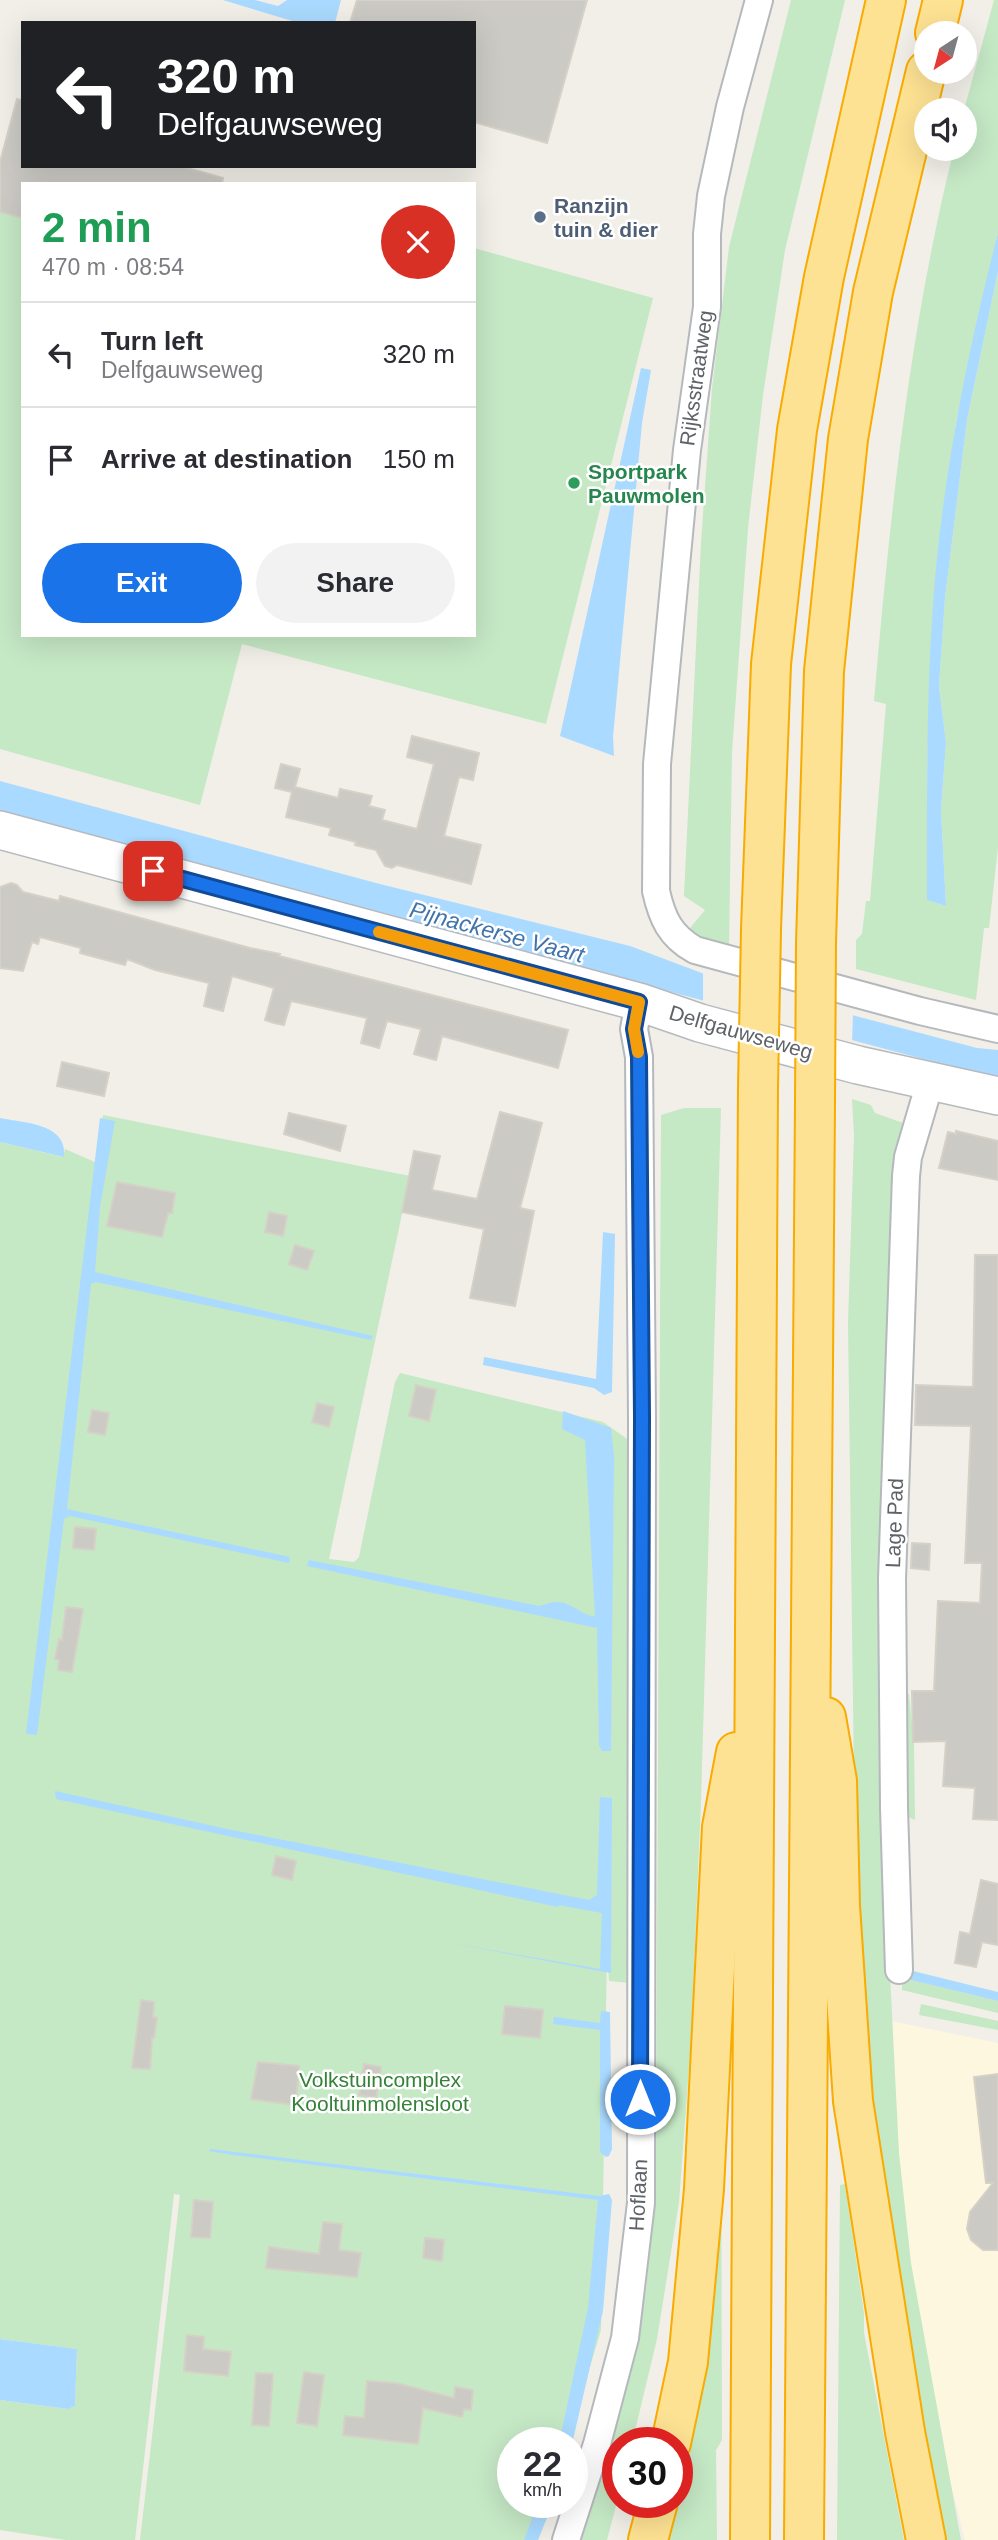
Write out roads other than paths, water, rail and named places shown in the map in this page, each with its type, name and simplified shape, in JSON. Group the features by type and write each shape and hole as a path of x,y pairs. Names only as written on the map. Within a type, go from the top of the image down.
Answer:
{"highway":[{"path":"750,2540 758,1087 771,664 797,430 824,276 886,0"},
{"path":"938,21 943,0"},
{"path":"804,2540 816,943 824,671 848,439 873,292 923,84"},
{"path":"809,1626 837,1781 840,1906 853,2101 905,2432 926,2540"},
{"path":"674,2427 688,2362 705,2189 722,1826 754,1646"},
{"path":"648,2540 654,2518"}],"street":[{"name":"Rijksstraatweg","path":"759,0 730,107 711,196 707,234 707,307 687,450 657,764 656,891 660,912 679,940 695,950 920,1011 998,1029"},
{"name":"Delfgauwseweg","path":"0,830 639,1002 700,1023 858,1065 998,1096"},
{"name":"Hoflaan","path":"566,2540 597,2444 625,2338 641,2203 642,1417 639,1057 634,1029 639,1002"},
{"name":"Lage Pad","path":"899,1970 892,1579 906,1176 908,1157 930,1079"}],"water":[{"path":"223,0 255,0 278,6 287,0 341,0 336,21 292,21"},
{"path":"998,233 998,271 967,420 945,598 939,686 946,743 941,810 946,906 927,900 928,715 933,604 957,417"},
{"path":"641,368 651,370 642,423 613,737 614,756 560,736"},
{"name":"Pijnackerse Vaart","path":"0,781 376,883 630,946 723,981 977,1048 998,1050 998,1079 0,813"},
{"path":"0,1118 52,1131 59,1137 64,1157 0,1142"},
{"path":"100,1118 115,1121 100,1207 95,1272 373,1336 371,1340 96,1282 91,1284 67,1509 290,1557 289,1563 70,1516 64,1519 37,1735 26,1734"},
{"path":"603,1232 615,1234 612,1392 604,1395 594,1388 483,1365 484,1357 596,1379"},
{"path":"563,1411 611,1428 614,1457 611,1751 602,1751 599,1745 597,1628 307,1566 309,1560 539,1606 561,1602 595,1616 585,1440 562,1429"},
{"path":"55,1791 227,1829 589,1900 597,1895 600,1797 612,1798 611,1973 451,1943 600,1969 602,1913 559,1905 558,1907 56,1799"},
{"path":"909,1970 998,1992 998,2001 907,1979"},
{"path":"601,2011 610,2012 612,2149 606,2157 600,2152 600,2030 553,2024 554,2017 600,2023"},
{"path":"210,2149 599,2196 609,2194 612,2200 603,2311 576,2427 562,2427 588,2308 598,2200 209,2151"},
{"path":"0,2339 77,2349 75,2406 68,2409 0,2400"},
{"path":"532,2518 547,2518 538,2540 524,2540"}],"place":[{"name":"Ranzijn tuin & dier","path":"540,217"},
{"name":"Sportpark Pauwmolen","path":"574,483"}],"park label":[{"name":"Volkstuincomplex Kooltuinmolensloot","path":"380,2091"}]}
